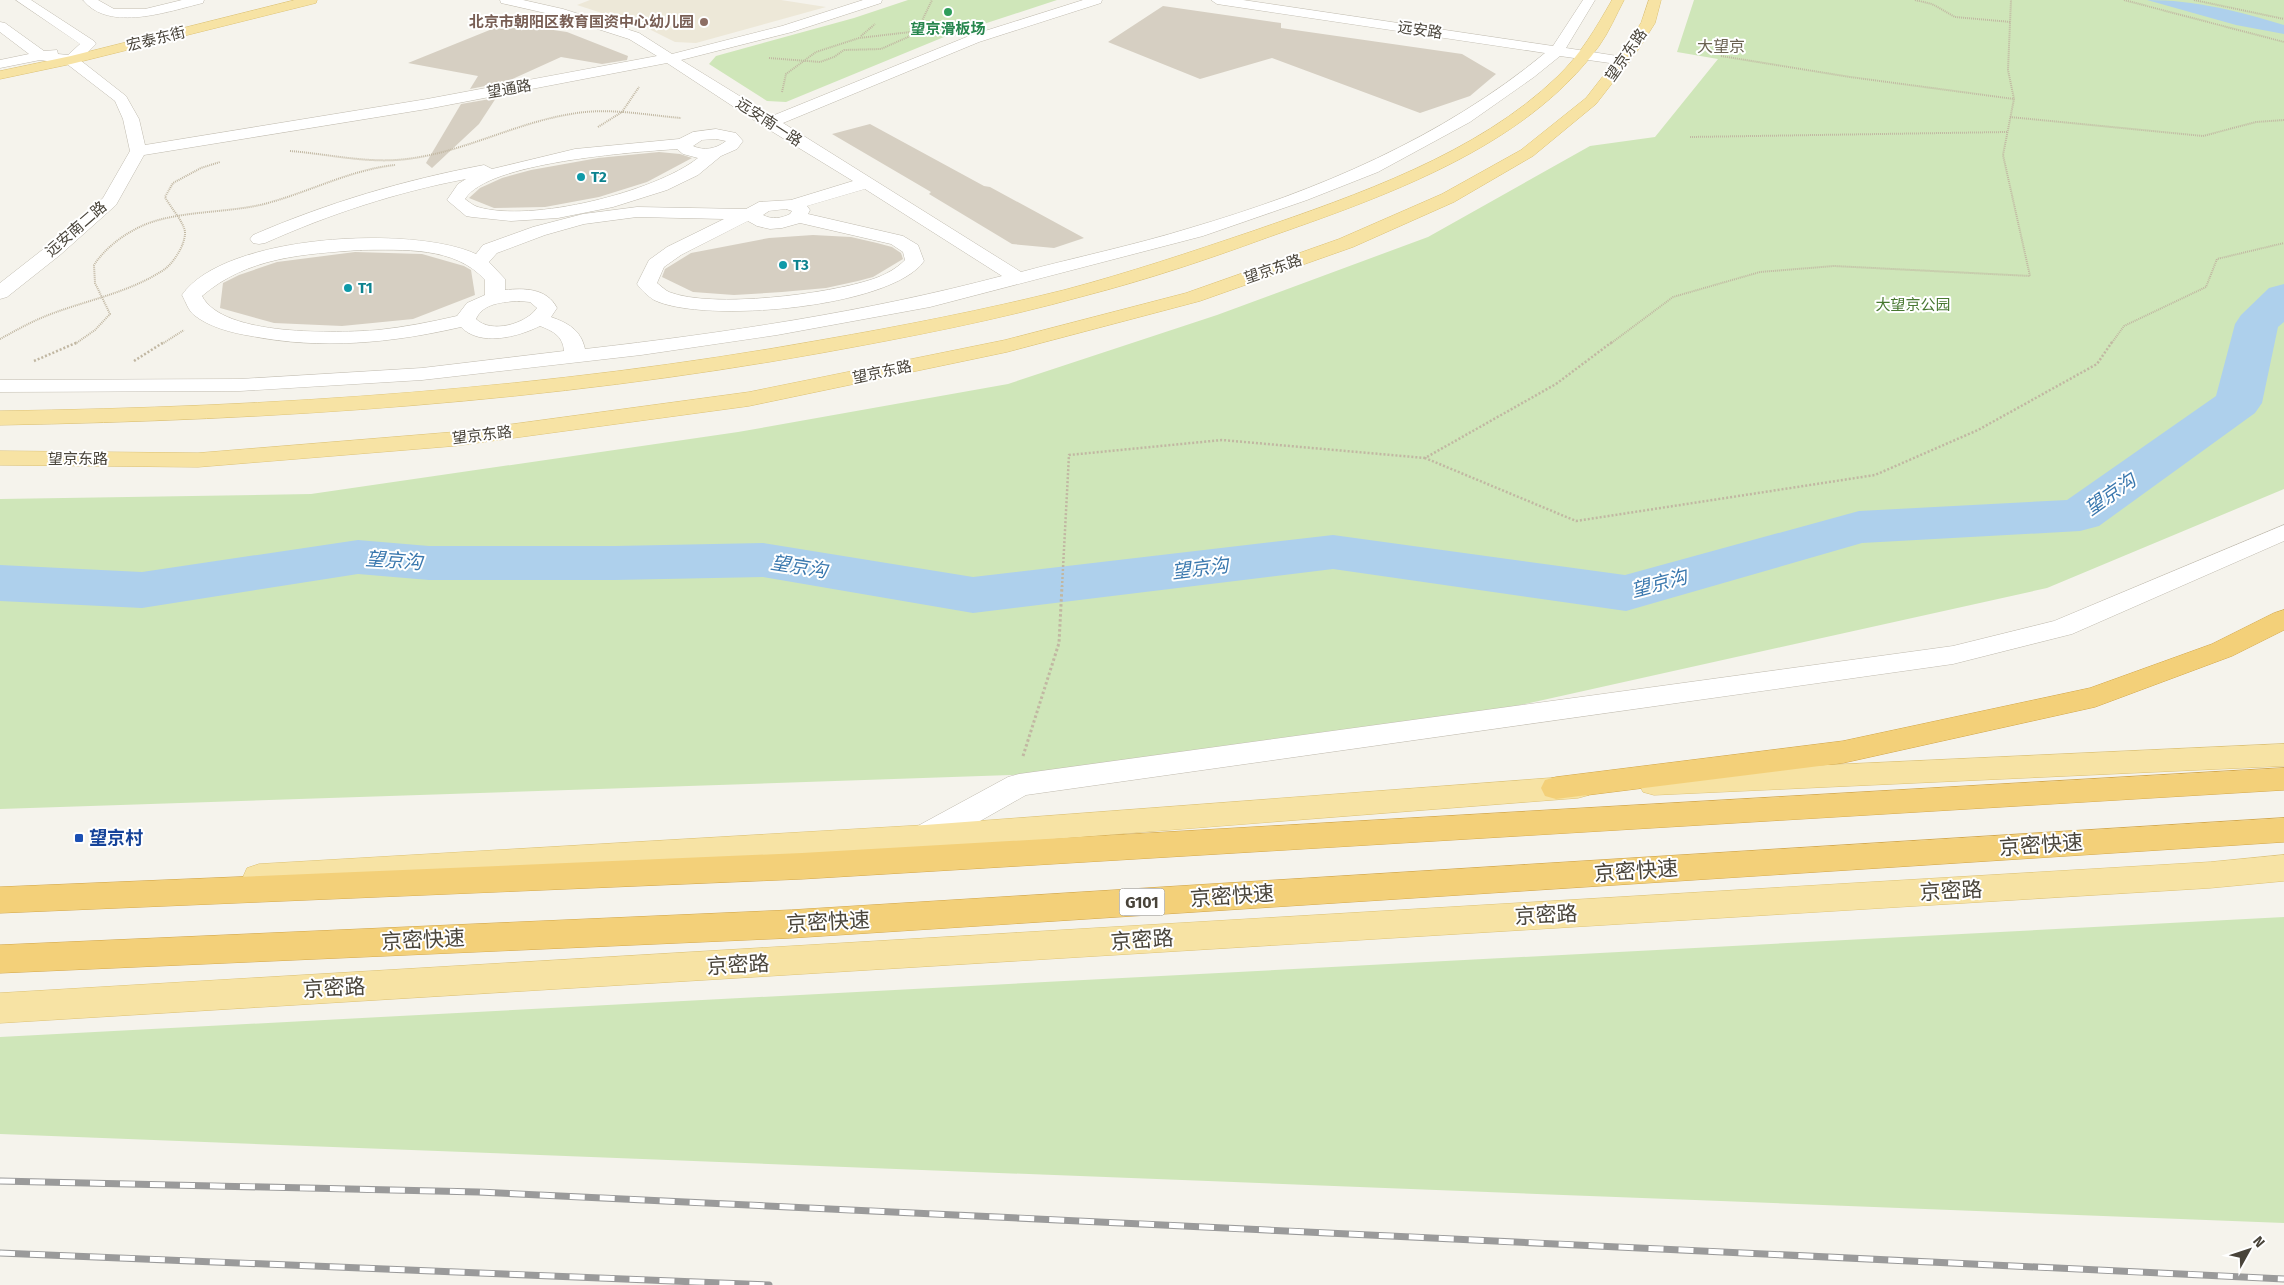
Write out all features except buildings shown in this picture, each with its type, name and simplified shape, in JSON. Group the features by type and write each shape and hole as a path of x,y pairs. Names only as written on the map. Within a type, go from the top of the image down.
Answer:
{"highway":[{"path":"1556,788 1843,752 2095,697 2222,650 2284,618"},
{"path":"0,900 812,865 2284,779"},
{"name":"京密快速","path":"0,959 791,924 2284,830"}],"main road":[{"name":"宏泰东街","path":"90,44 275,0"},
{"name":"宏泰东街","path":"0,75 71,60 311,0"},
{"name":"望京东路","path":"0,418 247,413 416,401 626,379 770,358 973,318 1101,286 1204,255 1353,202 1438,162 1524,113 1544,96 1589,50 1613,12 1618,0"},
{"name":"望京东路","path":"0,458 198,460 454,439 749,400 1007,346 1193,297 1346,243 1448,198 1527,153 1591,102 1628,55 1648,23 1654,0"},
{"path":"0,889 71,888 924,837 1556,788 2284,755"},
{"name":"京密路","path":"0,1008 2200,876 2284,868"}],"street":[{"path":"22,0 90,44 71,60"},
{"path":"89,0 111,13 145,13 198,0"},
{"name":"远安南一路","path":"506,0 591,21 634,36 671,58 772,125 1018,278"},
{"name":"望通路","path":"138,151 427,104 671,58 787,29 876,0"},
{"path":"258,239 298,221 364,198 456,175 578,153 630,146 684,144 692,138 708,134 724,134 734,138 772,125 974,39 1096,0"},
{"name":"远安路","path":"1217,0 1628,55"},
{"name":"远安路","path":"1270,0 1561,46"},
{"path":"1197,232 1372,168 1420,144 1503,94 1561,46 1589,0"},
{"path":"551,10 572,2"},
{"path":"591,21 616,14"},
{"path":"0,26 42,56 71,60 120,99 131,119 138,151"},
{"name":"宏泰东街","path":"0,64 90,44"},
{"path":"479,262 490,250 607,202 661,186 692,171 716,152 730,147 735,141 734,138"},
{"path":"684,144 687,150 692,152 716,152"},
{"name":"远安南二路","path":"0,293 53,251 110,200 138,151"},
{"path":"530,162 490,175 466,186 456,200 472,212 511,216 558,213 637,212 709,215 755,211"},
{"path":"755,211 756,220 769,223 786,222 795,211 866,183"},
{"path":"0,386 240,385 422,374 641,349 777,328 930,300 1197,232 1353,202"},
{"path":"755,211 674,251 656,264 647,284 661,296 700,305 741,305 798,300 847,292 879,284 906,271 915,261 911,250 897,240 795,211"},
{"path":"465,320 400,333 342,337 269,334 221,322 200,310 192,295 210,279 240,263 280,252 332,245 387,244 447,250 479,262 495,279 495,298"},
{"path":"520,295 540,299 547,308 538,319 522,327 500,332 476,330 468,326 465,320 467,314 474,308 495,298 520,295"},
{"path":"538,319 557,325 570,334 575,346 576,357"},
{"path":"924,837 1018,785 1954,655 2062,628 2284,532"}],"path":[{"path":"804,60 820,62 834,57 844,50 881,49 908,37 919,27 932,0"},
{"path":"1915,0 1932,4 1955,18 2011,22"},
{"path":"1426,458 1556,384 1673,297 1760,272 1834,266 2030,276 2003,155 2014,99 2008,70 2011,22 2010,0"},
{"path":"2124,0 2284,42"},
{"path":"2194,0 2284,19"},
{"path":"781,93 786,74 804,60 825,48 858,38 943,27"},
{"path":"1722,56 1850,77 2014,99"},
{"path":"2010,117 2203,136 2256,122 2284,120"},
{"path":"1690,137 2007,132"},
{"path":"1018,785 1026,742 1059,644 1069,455 1222,440 1426,458 1576,521 1875,475 1978,430 2097,364 2124,326 2206,287 2217,259 2284,243"},
{"path":"133,362 208,315"}],"shaded area":[{"name":"北京市朝阳区教育国资中心幼儿园","path":"590,0 781,0 826,7 696,43 675,42 645,27 577,5"}],"green space":[{"path":"908,0 1057,0 944,37 786,102 767,101 709,64 716,56 854,18"},
{"name":"大望京公园","path":"1694,0 2284,0 2284,489 2047,588 1327,748 1044,774 0,809 0,499 311,494 738,432 1008,384 1217,315 1428,237 1590,146 1655,137 1718,59 1677,52"},
{"path":"2284,917 2284,1223 0,1134 0,1037"}],"water":[{"path":"2147,0 2199,4 2250,15 2284,25 2284,34 2236,25"}],"waterway":[{"name":"望京沟","path":"0,583 142,590 358,557 429,563 615,563 763,560 973,595 1333,552 1626,593 1859,527 2080,515 2238,403 2257,324 2284,297"}],"railway":[{"path":"0,1181 478,1192 2284,1279"},
{"path":"0,1253 769,1285"}],"place":[{"name":"望京滑板场","path":"948,12"},
{"name":"北京市朝阳区教育国资中心幼儿园","path":"704,22"},
{"name":"T2","path":"581,177"},
{"name":"T3","path":"783,265"},
{"name":"T1","path":"348,288"},
{"name":"望京村","path":"79,838"}],"district":[{"name":"大望京","path":"1721,46"}]}
